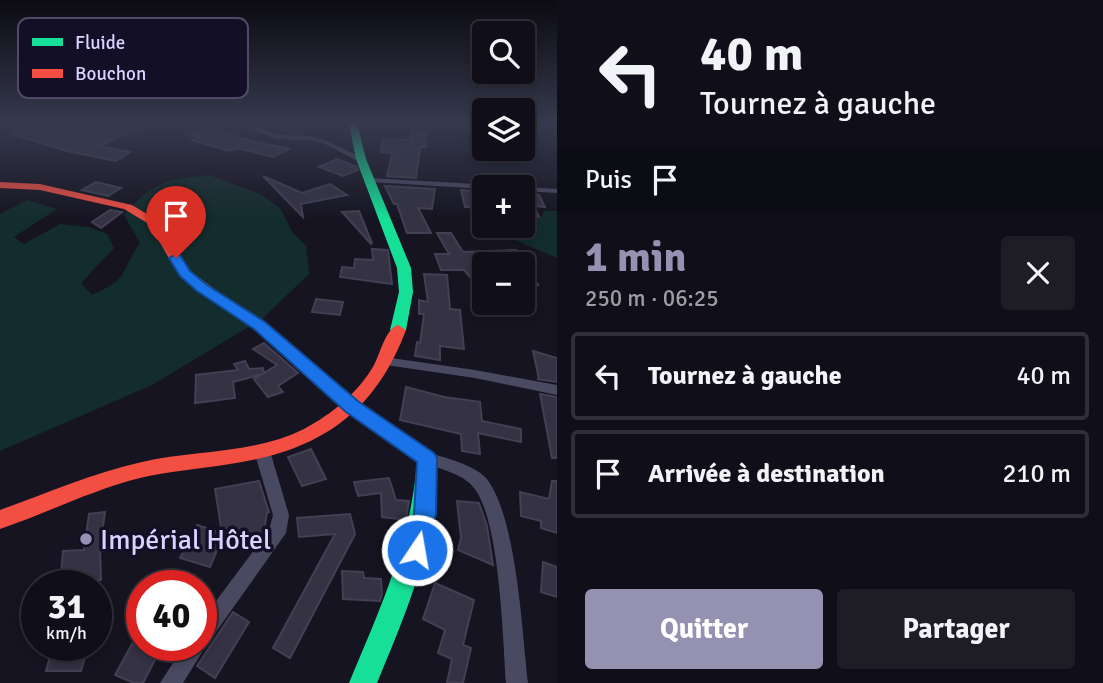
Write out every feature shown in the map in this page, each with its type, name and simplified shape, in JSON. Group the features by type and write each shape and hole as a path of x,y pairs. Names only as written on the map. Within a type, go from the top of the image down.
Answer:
{"street":[{"path":"354,156 361,159"},
{"path":"0,520 142,470 262,451 316,431 353,407 384,361 400,329 404,310 404,268 360,156"},
{"path":"371,180 472,186"},
{"path":"0,186 40,187 95,199 128,207 153,222 185,274 202,288 259,325 353,407 427,458 475,478 491,501 501,546 517,683"},
{"path":"535,190 557,191"},
{"path":"384,361 475,374 557,390"},
{"path":"217,616 277,533 281,515 262,451"},
{"path":"363,683 410,572 422,536 427,493 427,458"},
{"path":"171,683 186,661"}],"green space":[{"path":"209,175 260,194 280,208 293,233 306,246 309,274 262,319 152,385 0,451 0,214 27,200 57,209 14,237 24,244 60,224 89,227 107,234 114,248 81,283 92,295 119,279 140,243 124,215 134,204 161,184"},
{"path":"544,211 557,211 557,258 511,238 535,238 535,219 541,217"}],"building":[{"path":"90,156 124,156 116,161"},
{"path":"391,156 419,156 416,178 387,176"},
{"path":"337,159 357,167 358,170 343,176 319,167"},
{"path":"263,176 302,193 330,184 347,195 301,204 303,217"},
{"path":"96,182 121,188 108,196 82,190"},
{"path":"385,186 435,189 432,209 418,208 431,233 407,233 397,204 394,204"},
{"path":"461,190 472,191 472,207 465,207"},
{"path":"535,195 539,195 545,207 535,206"},
{"path":"110,210 122,212 101,228 92,222"},
{"path":"359,211 372,243 371,244 342,212"},
{"path":"437,233 451,233 463,252 516,250 517,252 472,252 472,280 464,270 441,270 435,254 449,254"},
{"path":"372,249 388,250 392,284 340,277 342,267 354,268 355,259 373,260"},
{"path":"424,274 447,275 450,309 460,310 464,349 440,346 440,360 415,356 417,342 420,343 424,314 419,314 419,300 428,302"},
{"path":"316,299 343,302 340,315 312,312"},
{"path":"264,343 298,373 278,386 283,392 268,397 254,379 263,374 233,382 235,398 195,403 196,375 238,370 234,364 245,361 249,369 263,368 264,373 277,365 253,349"},
{"path":"533,351 557,358 557,382 537,379"},
{"path":"406,387 444,397 480,402 482,421 521,429 521,442 478,433 480,454 462,451 461,434 400,420"},
{"path":"540,394 557,397 557,458 552,458"},
{"path":"311,449 326,479 302,486 288,457"},
{"path":"389,478 396,500 409,501 406,520 382,517 381,493 358,496 354,482"},
{"path":"259,481 269,512 264,532 254,546 220,543 210,567 180,558 197,525 222,533 215,489"},
{"path":"552,481 557,481 557,533 541,528 541,521 521,516 520,492 549,499"},
{"path":"457,501 479,503 487,526 493,565 458,550 461,538"},
{"path":"105,512 100,548 101,570 61,570 63,551 84,550 89,514"},
{"path":"350,514 355,534 290,658 273,648 335,534 299,537 297,518"},
{"path":"543,562 557,567 557,597 541,592"},
{"path":"342,571 363,572 364,578 381,579 380,601 343,599"},
{"path":"435,583 474,600 463,645 471,648 463,683 447,683 452,659 438,653 445,630 423,619"},
{"path":"233,612 249,622 215,678 197,666 200,661 217,661 217,636"},
{"path":"126,655 126,661 154,661 143,683 134,683 115,675"},
{"path":"49,661 84,661 81,671 46,671"}],"traffic: fast":[{"path":"360,156 404,268 406,292 398,330"},
{"path":"243,315 259,325 353,407 427,458 415,546 397,601 363,683"}],"traffic: jam":[{"path":"0,185 40,187 128,207 153,222 185,274 243,315"},
{"path":"0,520 141,470 262,451 308,435 347,410 363,393 389,354 398,330"}],"place":[{"name":"Impérial Hôtel","path":"86,539"}],"route":[{"path":"176,258 185,274 202,288 259,325 353,407 427,458 425,514 417,550"}]}
